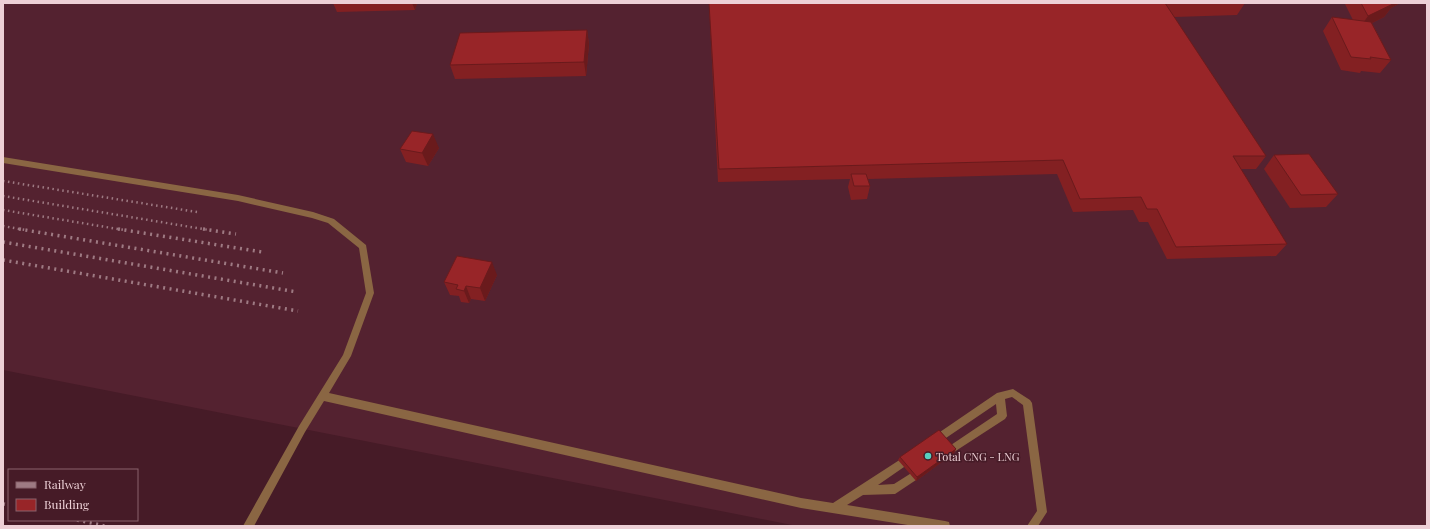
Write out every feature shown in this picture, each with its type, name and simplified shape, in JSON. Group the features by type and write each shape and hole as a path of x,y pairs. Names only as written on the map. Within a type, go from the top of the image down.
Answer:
{"lane":[{"path":"3,160 238,198 313,215 331,221 363,247 370,293 347,356 322,396 248,526"},
{"path":"940,437 1000,396 1013,392 1027,403 1042,512 1032,526"},
{"path":"322,396 800,503 945,526"},
{"path":"951,450 1002,416 1000,396"},
{"path":"835,508 901,464"},
{"path":"862,490 895,488 913,477"}],"shaded area":[{"path":"3,3 1427,3 1427,526 797,526 3,370"}],"building":[{"path":"709,3 1165,3 1266,156 1233,156 1287,244 1176,247 1157,209 1147,209 1141,197 1080,199 1063,160 719,169"},
{"path":"1361,3 1395,3 1368,16"},
{"path":"1332,17 1371,22 1391,60 1370,57 1371,59 1351,57"},
{"path":"587,30 584,62 450,65 460,33"},
{"path":"412,131 433,134 422,153 400,149"},
{"path":"1309,154 1338,194 1301,195 1274,155"},
{"path":"851,174 866,174 870,186 854,186"},
{"path":"457,256 492,262 480,288 466,286 464,291 456,289 458,285 444,282"},
{"path":"939,430 956,449 917,477 900,457"}],"railway":[{"path":"3,181 197,212"},
{"path":"3,196 209,230"},
{"path":"3,210 124,230"},
{"path":"3,226 25,230"},
{"path":"19,229 25,230"},
{"path":"118,229 262,252"},
{"path":"203,229 236,234"},
{"path":"25,230 283,273"},
{"path":"3,242 297,292"},
{"path":"3,260 298,311"},
{"path":"3,504 8,505"},
{"path":"82,521 105,526"}],"place":[{"name":"Total CNG - LNG","path":"928,456"}]}
